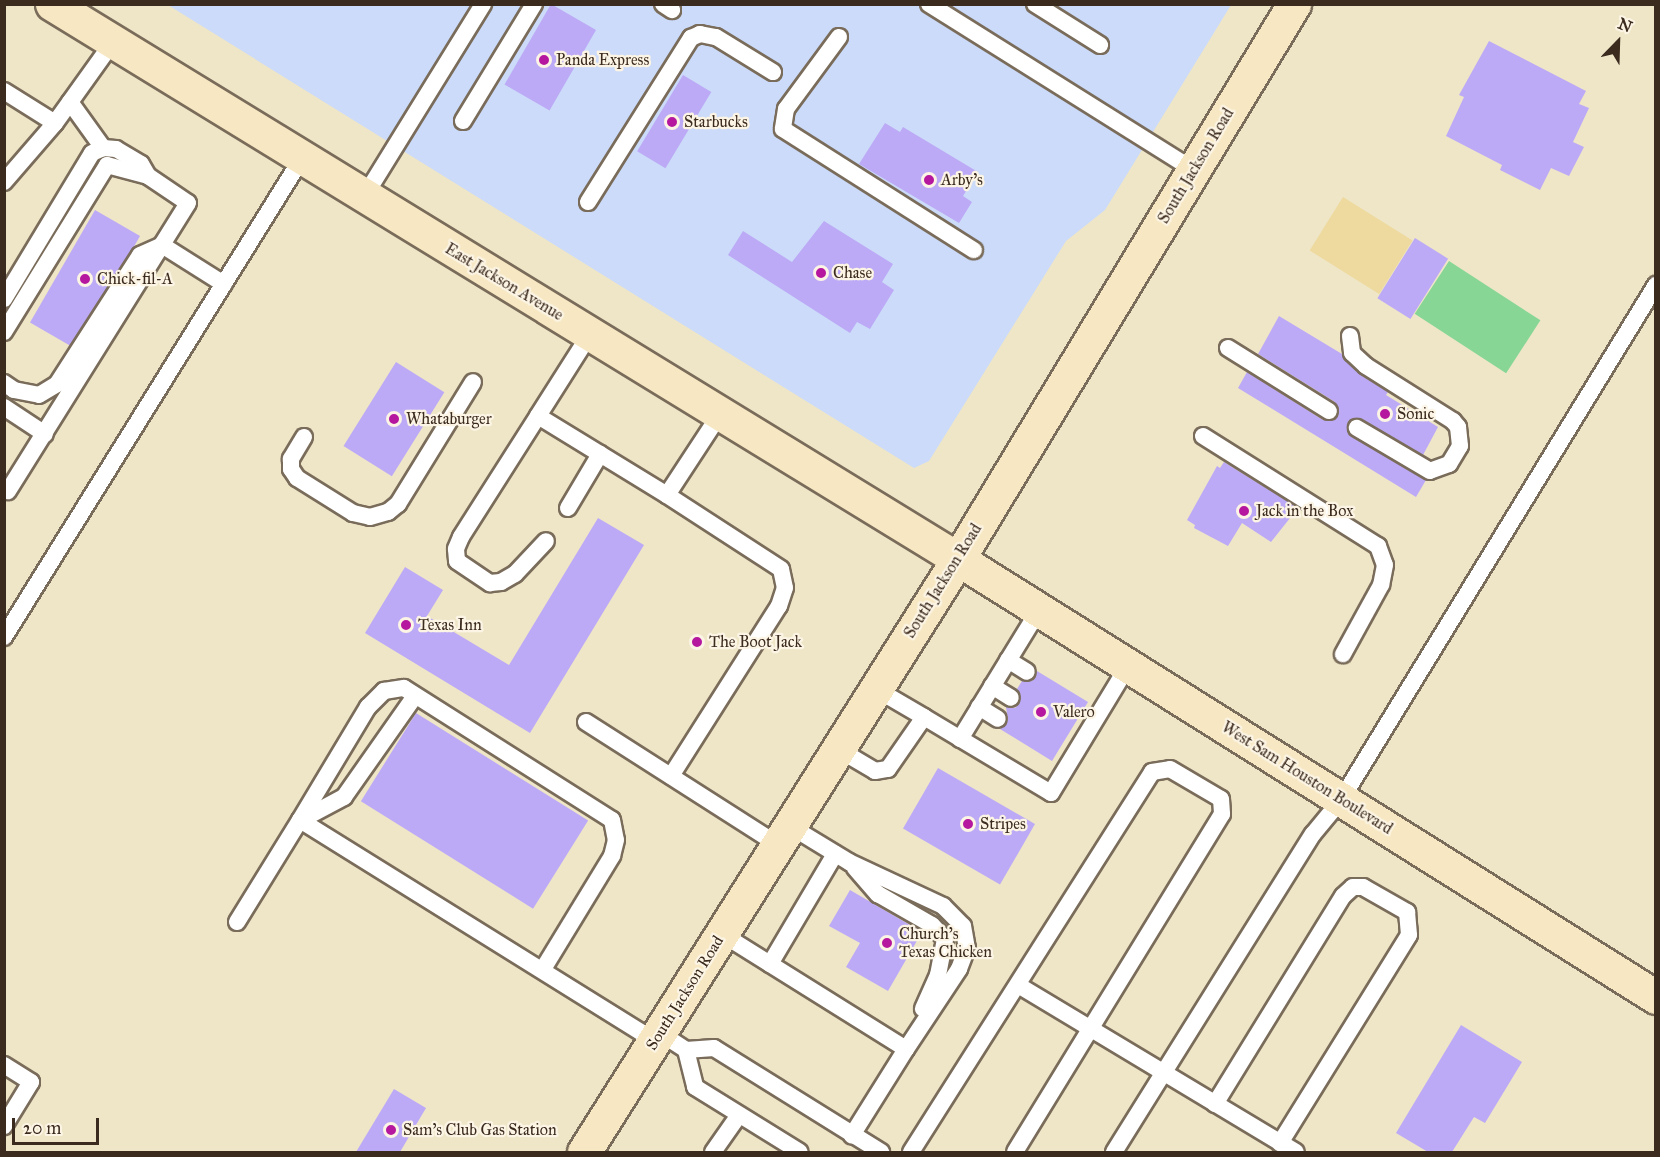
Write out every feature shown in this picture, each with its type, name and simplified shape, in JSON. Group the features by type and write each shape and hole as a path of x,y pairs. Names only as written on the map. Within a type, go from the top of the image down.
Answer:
{"street":[{"name":"East Jackson Avenue","path":"52,4 958,559"},
{"name":"South Jackson Road","path":"584,1152 667,1041 722,934 958,559 1294,4"},
{"name":"West Sam Houston Boulevard","path":"958,559 1656,997"}],"lane":[{"path":"364,197 483,4"},
{"path":"463,121 534,4"},
{"path":"929,4 1194,170"},
{"path":"1035,4 1100,45"},
{"path":"588,202 691,38 700,34 716,37 773,72"},
{"path":"839,37 786,109 783,129 974,250"},
{"path":"4,182 54,123 113,42"},
{"path":"4,91 54,123"},
{"path":"70,102 103,148"},
{"path":"4,299 92,153 103,148 116,149 141,164 148,177"},
{"path":"4,637 302,158"},
{"path":"4,332 107,165 148,177 188,202 6,493"},
{"path":"162,245 224,284"},
{"path":"4,383 14,390 39,395 57,384 140,255 162,245"},
{"path":"1114,1152 1313,834 1341,800 1656,285"},
{"path":"546,541 515,574 501,582 490,583 457,561 456,549 462,537 590,334"},
{"path":"1350,336 1353,353 1366,366 1458,427 1460,446 1449,464 1430,471 1357,428"},
{"path":"1228,348 1329,411"},
{"path":"304,437 291,459 291,469 297,478 353,513 370,517 388,513 399,504 473,382"},
{"path":"4,407 45,434"},
{"path":"667,495 720,414"},
{"path":"538,416 667,495 781,569 785,588 779,606 671,777"},
{"path":"1203,436 1378,546 1385,565 1381,585 1343,654"},
{"path":"568,508 600,454"},
{"path":"960,739 1039,610"},
{"path":"1008,660 1027,672"},
{"path":"876,689 1051,793 1063,758 1075,738 1092,711 1128,666"},
{"path":"992,686 1011,698"},
{"path":"237,922 368,708 384,691 404,688 612,820 616,840 612,856 543,969"},
{"path":"300,820 344,797 415,696"},
{"path":"979,707 998,719"},
{"path":"838,749 875,771 888,769 924,717"},
{"path":"586,722 671,777 784,835 842,858 943,906 963,926 967,948 960,969 906,1049"},
{"path":"911,1152 1152,772 1170,769 1221,799 1222,814 1015,1152"},
{"path":"300,820 543,969 667,1041 714,1048 859,1143 880,1152"},
{"path":"770,964 842,858"},
{"path":"842,858 878,894 932,925 945,939 938,975 906,1049 859,1143"},
{"path":"1215,1104 1343,896 1353,887 1364,887 1407,912 1409,935 1280,1143"},
{"path":"722,934 906,1049"},
{"path":"1018,985 1296,1152"},
{"path":"667,1041 695,1087 800,1152"},
{"path":"4,1065 31,1082 4,1126"},
{"path":"718,1151 739,1115"}],"shaded area":[{"path":"168,5 1231,5 1105,210 1066,241 929,461 914,468"}],"green space":[{"path":"1449,261 1540,320 1506,373 1415,314"}],"sand":[{"path":"1343,197 1413,240 1379,294 1310,250"}],"building":[{"name":"Panda Express","path":"551,4 596,30 550,111 504,85"},
{"path":"1489,41 1586,91 1579,104 1589,108 1573,142 1584,147 1569,176 1551,168 1540,190 1500,170 1502,165 1446,136 1464,97 1459,95"},
{"name":"Starbucks","path":"683,75 711,92 665,168 637,151"},
{"name":"Arby's","path":"885,123 900,132 903,127 978,172 963,196 972,202 959,223 859,164"},
{"name":"Chick-fil-A","path":"95,210 140,236 75,349 30,323"},
{"name":"Chase","path":"824,221 893,264 882,282 894,290 870,329 857,322 850,333 728,255 743,231 792,262"},
{"path":"1415,238 1448,259 1410,319 1377,298"},
{"path":"1279,316 1342,354 1359,374 1388,392 1386,395 1438,427 1423,455 1362,419 1352,419 1348,423 1352,437 1426,480 1416,497 1238,388 1247,372 1323,420 1333,420 1338,416 1335,402 1258,354"},
{"name":"Whataburger","path":"396,362 444,392 392,476 344,446"},
{"name":"Jack in the Box","path":"1224,462 1298,508 1271,542 1242,523 1228,546 1194,528 1195,525 1187,520 1217,466 1220,468"},
{"name":"Texas Inn","path":"598,518 644,545 530,733 365,633 405,567 443,590 427,616 509,665"},
{"path":"1037,671 1088,702 1052,761 1000,729 1008,720 1006,707 1015,708 1020,703 1017,689 1022,681 1032,681"},
{"path":"416,713 588,821 533,909 361,801"},
{"path":"938,768 1035,824 1000,885 903,829"},
{"path":"850,890 922,932 888,991 846,967 860,943 829,926"},
{"path":"1461,1025 1522,1062 1485,1123 1474,1117 1452,1152 1428,1152 1396,1133"},
{"name":"Sam's Club Gas Station","path":"394,1089 426,1108 400,1152 356,1152"}],"place":[{"name":"Panda Express","path":"544,60"},
{"name":"Starbucks","path":"672,122"},
{"name":"Arby's","path":"929,180"},
{"name":"Chase","path":"821,273"},
{"name":"Chick-fil-A","path":"85,279"},
{"name":"Sonic","path":"1385,414"},
{"name":"Whataburger","path":"394,419"},
{"name":"Jack in the Box","path":"1244,511"},
{"name":"Texas Inn","path":"406,625"},
{"name":"The Boot Jack","path":"697,642"},
{"name":"Valero","path":"1041,712"},
{"name":"Stripes","path":"968,824"},
{"name":"Church's Texas Chicken","path":"887,943"},
{"name":"Sam's Club Gas Station","path":"391,1130"}]}
